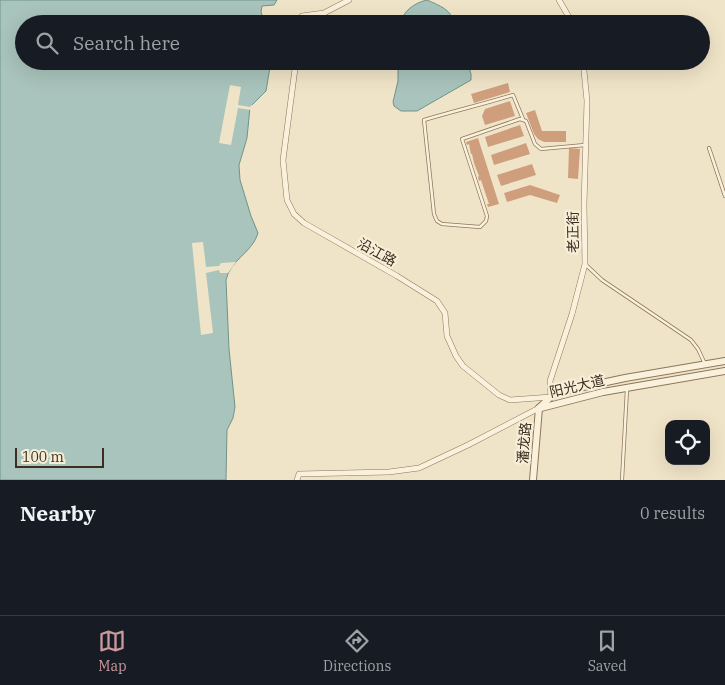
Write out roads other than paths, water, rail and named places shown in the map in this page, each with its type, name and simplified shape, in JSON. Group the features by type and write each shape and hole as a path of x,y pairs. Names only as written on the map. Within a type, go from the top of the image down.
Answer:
{"street":[{"path":"309,15 324,13 349,0"},
{"path":"560,0 568,15"},
{"name":"沿江路","path":"295,70 283,160 288,205 294,214 304,223 437,301 445,314 447,336 456,356 463,366 499,395 510,400 551,397"},
{"name":"老正街","path":"551,397 550,381 572,314 585,264 584,205 587,101 584,70"},
{"name":"阳光大道","path":"539,408 555,393 601,382 725,361"},
{"name":"阳光大道","path":"539,408 580,397 725,371"},
{"path":"297,480 299,474 389,472 419,468 539,408"},
{"name":"潘龙路","path":"533,480 539,408"}],"lane":[{"path":"523,119 462,138 487,216 484,224 480,227 442,224 437,221 434,214 424,120 469,106 478,106 514,94 535,144 541,149 586,145"},
{"path":"709,148 725,196"},
{"path":"585,264 602,280 691,340 698,349 705,364"},
{"path":"622,480 627,388"}],"water":[{"path":"0,0 277,0 274,5 262,6 262,15 15,15 15,70 270,70 266,91 250,107 247,138 239,165 240,180 258,233 251,246 232,267 226,280 229,349 235,407 233,418 227,430 226,480 0,480"},
{"path":"427,0 441,6 451,15 404,15 418,3"},
{"path":"398,70 470,70 471,74 471,80 417,111 401,111 394,106 393,102 398,81"}]}
